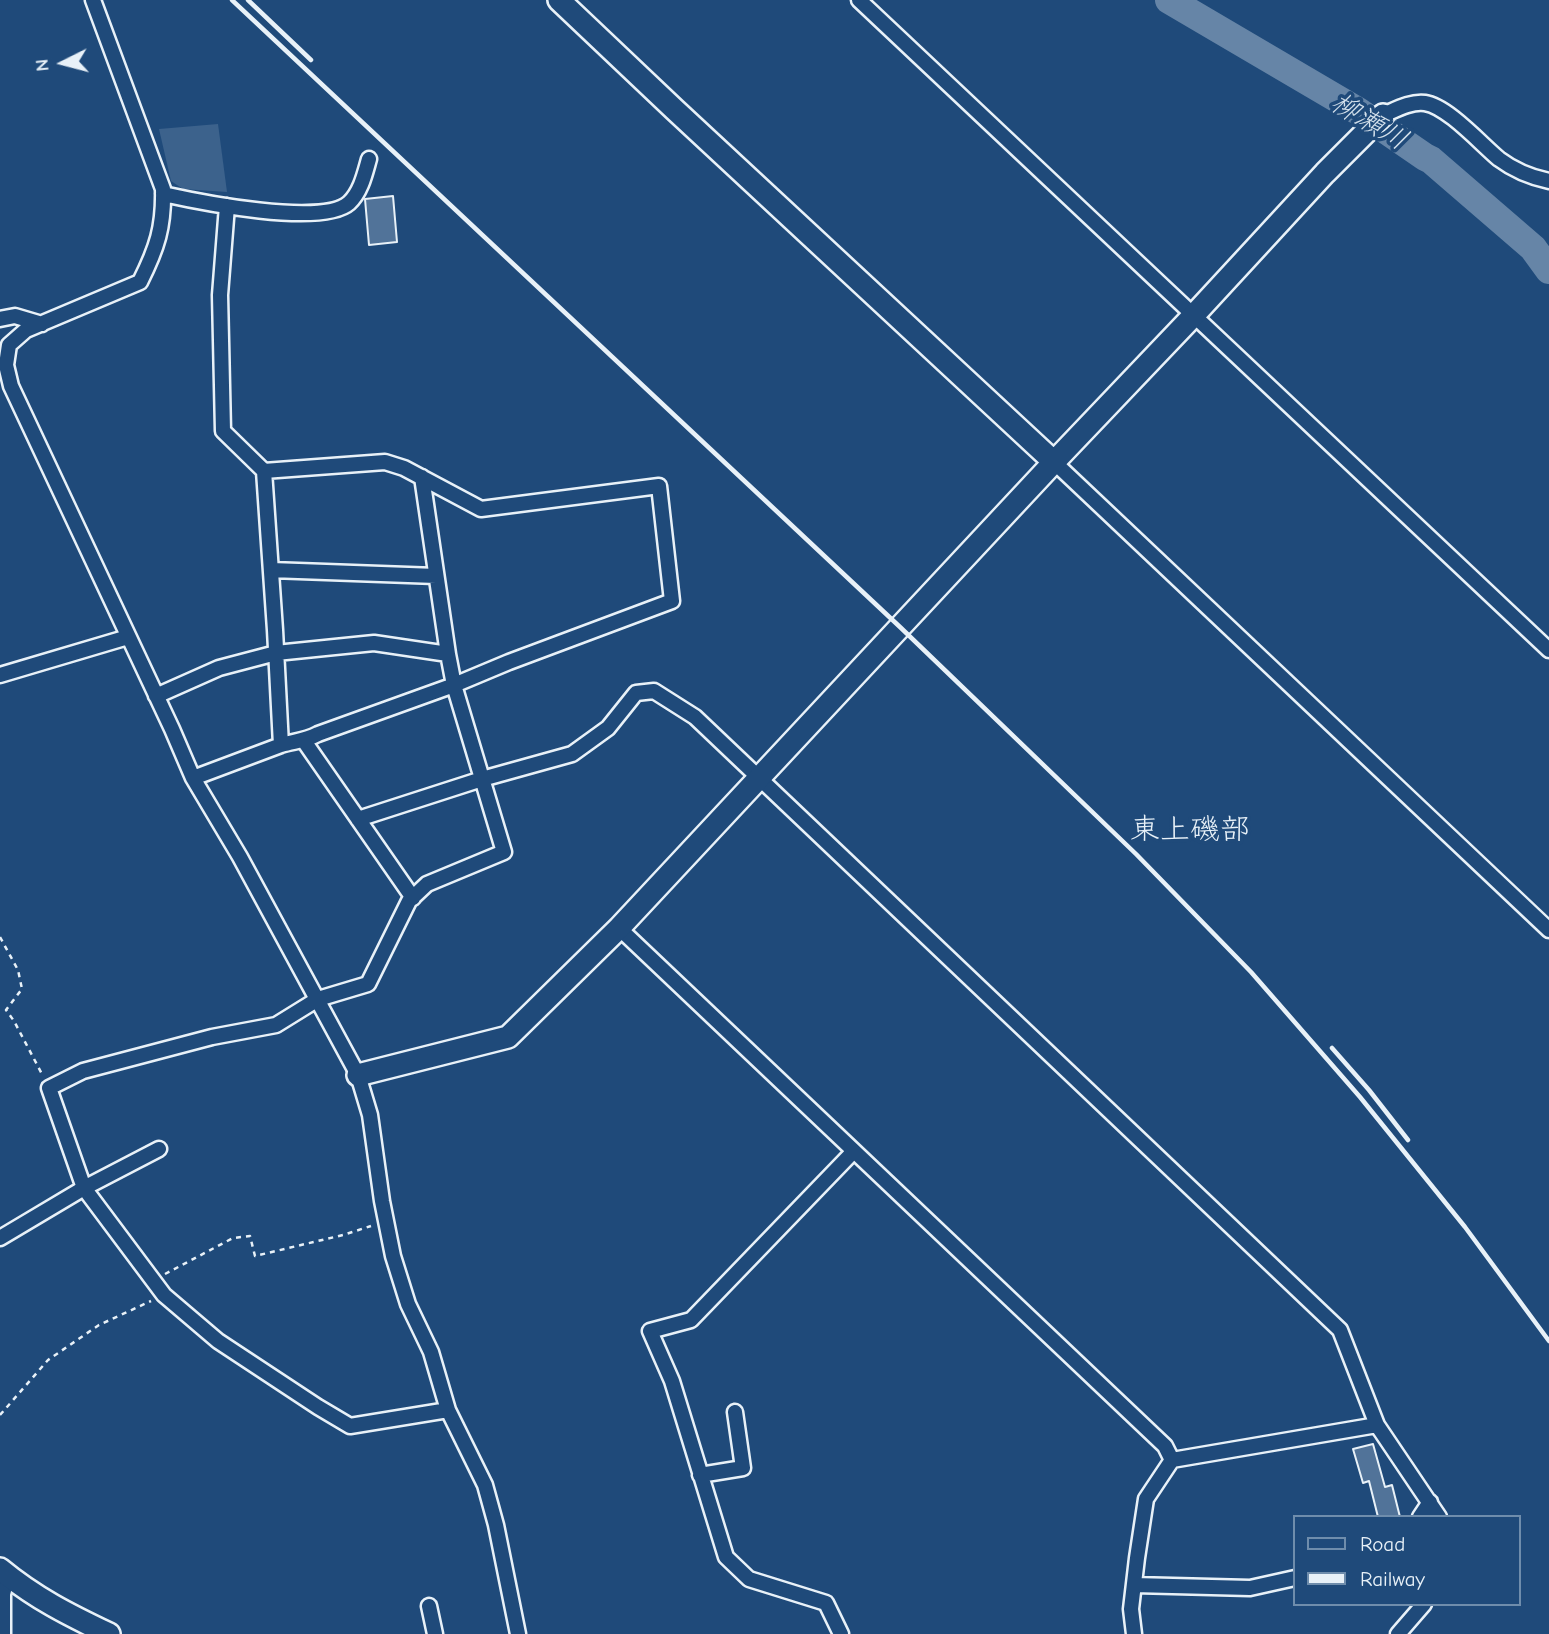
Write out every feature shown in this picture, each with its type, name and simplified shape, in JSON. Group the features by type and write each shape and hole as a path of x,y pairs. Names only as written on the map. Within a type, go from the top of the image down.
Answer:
{"street":[{"path":"93,0 163,189 163,216 154,255 140,282 26,330 9,345 5,365 11,386 193,778 240,857 358,1075 370,1115 393,1256 408,1304 430,1352 448,1410 485,1485 502,1552 518,1634"},
{"path":"559,0 1054,462 1549,930"},
{"path":"859,0 1549,650"},
{"path":"358,1075 508,1037 618,928 1325,173 1383,115 1416,103 1427,103 1451,116 1501,160 1528,176 1549,181"},
{"path":"163,194 227,206 306,214 327,212 349,204 359,188 369,159"},
{"path":"227,206 220,295 223,431 264,471 281,745"},
{"path":"0,319 15,316 42,324"},
{"path":"193,778 281,745 304,741 672,601 659,486 481,509 404,468 385,462 264,471"},
{"path":"422,477 454,685 504,852 427,884 409,901 368,984 318,999 276,1025 212,1037 83,1071 49,1088 84,1188 164,1295 218,1341 318,1408 350,1426 448,1410"},
{"path":"271,570 436,576"},
{"path":"0,675 128,637"},
{"path":"156,696 219,668 276,653 374,643 448,654"},
{"path":"358,819 482,779 572,754 608,728 636,692 654,691 695,717 1340,1330 1377,1425 1438,1515"},
{"path":"304,741 413,898"},
{"path":"618,928 1165,1446 1172,1460"},
{"path":"0,1238 84,1188 159,1149"},
{"path":"841,1634 826,1604 749,1579 726,1557 672,1381 650,1331 691,1320 853,1151"},
{"path":"700,1475 743,1468 735,1412"},
{"path":"1134,1634 1131,1609 1146,1499 1172,1460 1377,1425"},
{"path":"1421,1515 1430,1502"},
{"path":"3,1634 4,1572"},
{"path":"4,1572 49,1604 109,1634"},
{"path":"1134,1585 1250,1588 1294,1578"},
{"path":"429,1606 435,1634"},
{"path":"1398,1634 1421,1606"}],"path":[{"path":"0,937 18,970 22,989 6,1010 49,1088"},
{"path":"153,1281 233,1238 250,1236 255,1256 343,1235 386,1221"},
{"path":"0,1415 48,1360 99,1325 164,1295"}],"shaded area":[{"path":"218,124 227,192 183,189 171,181 159,129"}],"building":[{"path":"393,196 397,242 369,245 365,199"},
{"path":"1373,1444 1385,1487 1392,1485 1400,1515 1378,1515 1369,1481 1363,1483 1353,1449"}],"waterway":[{"name":"柳瀬川","path":"1169,0 1358,111 1431,160 1533,248 1549,270"}],"railway":[{"path":"232,0 900,627 1136,854 1251,972 1360,1097 1465,1227 1549,1341"},
{"path":"248,0 311,60"},
{"path":"1332,1048 1408,1140"}],"district":[{"name":"東上磯部","path":"1190,831"}]}
